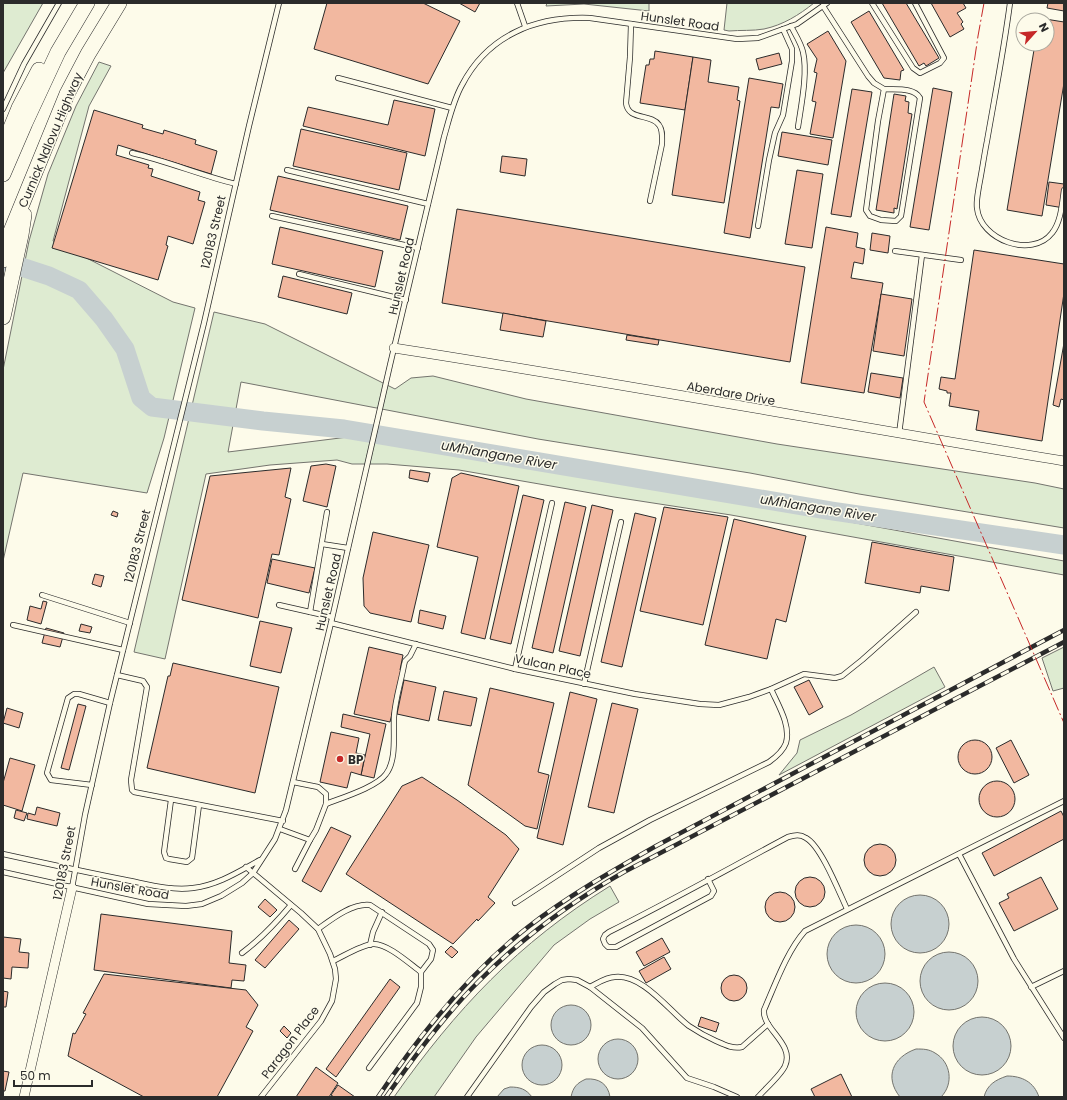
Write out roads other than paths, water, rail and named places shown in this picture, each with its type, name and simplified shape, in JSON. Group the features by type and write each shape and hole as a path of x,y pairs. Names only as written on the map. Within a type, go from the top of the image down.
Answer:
{"main road":[{"path":"3,147 19,108 61,26 75,3"},
{"path":"3,174 58,52 87,3"},
{"name":"Curnick Ndlovu Highway","path":"16,233 27,193 67,94 88,54 119,3"},
{"path":"3,260 16,233"},
{"path":"3,317 10,284 16,233"}],"street":[{"name":"Aberdare Drive","path":"394,348 1064,461"},
{"name":"120183 Street","path":"24,1097 72,888"}],"lane":[{"path":"3,109 24,64 59,3"},
{"name":"120183 Street","path":"72,888 110,703 169,467 279,3"},
{"path":"517,3 525,26"},
{"path":"872,3 913,68 920,72 940,63 944,58 915,3"},
{"path":"1010,3 982,170 977,205 978,213 984,227 992,234 1006,242 1028,245 1036,244 1048,238 1057,227 1064,190"},
{"path":"825,4 868,76 874,83 884,89 910,91 917,94 920,98 901,216 896,221 881,220 870,216 866,210 878,121 884,89"},
{"name":"Hunslet Road","path":"3,872 148,904 186,906 202,904 221,896 242,883 253,873 275,839 283,821 293,782 332,620 368,458 452,108 462,85 474,66 491,47 525,26 556,19 572,18 590,18 737,39 758,38 797,24 825,4"},
{"path":"631,24 626,103 627,108 632,113 656,121 660,126 662,134 662,144 650,201"},
{"path":"792,26 803,50 804,58 802,95 798,127"},
{"path":"758,226 769,160 775,133 783,115 792,60 792,49 783,29"},
{"path":"338,78 452,108"},
{"path":"132,153 152,157 218,180 236,184"},
{"path":"287,170 428,204"},
{"path":"272,216 418,248"},
{"path":"895,251 960,260"},
{"path":"900,434 922,255"},
{"path":"299,274 406,300"},
{"path":"515,669 552,503"},
{"path":"310,612 327,512"},
{"path":"584,684 621,522"},
{"path":"322,544 348,548"},
{"path":"42,595 130,623"},
{"name":"Vulcan Place","path":"279,605 310,612 332,620 416,644 515,669 635,694 700,704 718,705 749,697 804,674 835,678 842,676 916,612"},
{"path":"13,625 123,650"},
{"path":"326,804 374,784 387,774 391,761 394,737 394,716 404,665 416,644"},
{"path":"117,674 143,681 147,687 131,780 132,790 134,792 283,821"},
{"path":"515,903 605,844 650,820 770,762 780,753 786,744 787,734 783,717 771,689"},
{"path":"92,785 51,780 47,773 68,698 74,694 79,694 110,703"},
{"path":"293,782 318,787 326,794 326,804 316,830 295,869"},
{"path":"171,800 164,852 166,858 169,859 187,862 192,858 199,805"},
{"path":"758,1097 785,1066 786,1060 783,1045 765,1020 764,1010 800,936 812,926 847,910 1064,801"},
{"path":"280,829 310,840"},
{"path":"708,880 714,891 711,896 616,947 608,947 605,944 603,939 609,932 788,837 796,835 802,836 813,844 819,851 847,910"},
{"name":"Hunslet Road","path":"3,854 152,885 184,889 206,886 225,879 261,859"},
{"path":"958,854 1011,952 1064,1038"},
{"name":"Paragon Place","path":"246,867 318,929 333,962 336,979 332,1001 321,1021 262,1097"},
{"path":"242,954 261,938 291,905"},
{"path":"318,929 338,916 361,906 370,905 429,944 432,948 433,953 431,959 421,972 421,987 418,1003 369,1068"},
{"path":"370,945 372,932 382,912"},
{"path":"333,962 370,945 379,945 389,949 421,972"},
{"path":"1032,987 1064,971"},
{"path":"590,987 614,976 639,983 649,990 688,1026 709,1038 730,1047 742,1047 768,1024"},
{"path":"467,1097 531,1007 544,992 562,980 569,979 577,980 590,987 642,1028 687,1078 714,1087 729,1096 737,1097"}],"waterway":[{"name":"uMhlangane River","path":"3,261 49,276 79,290 104,319 125,349 141,398 152,407 263,421 344,429 832,511 1064,545"}],"railway":[{"path":"378,1097 428,1028 465,985 506,945 574,894 656,846 1064,630"},
{"path":"386,1097 430,1037 466,994 512,950 566,908 624,872 1064,642"}],"place":[{"name":"BP","path":"340,759"}]}
